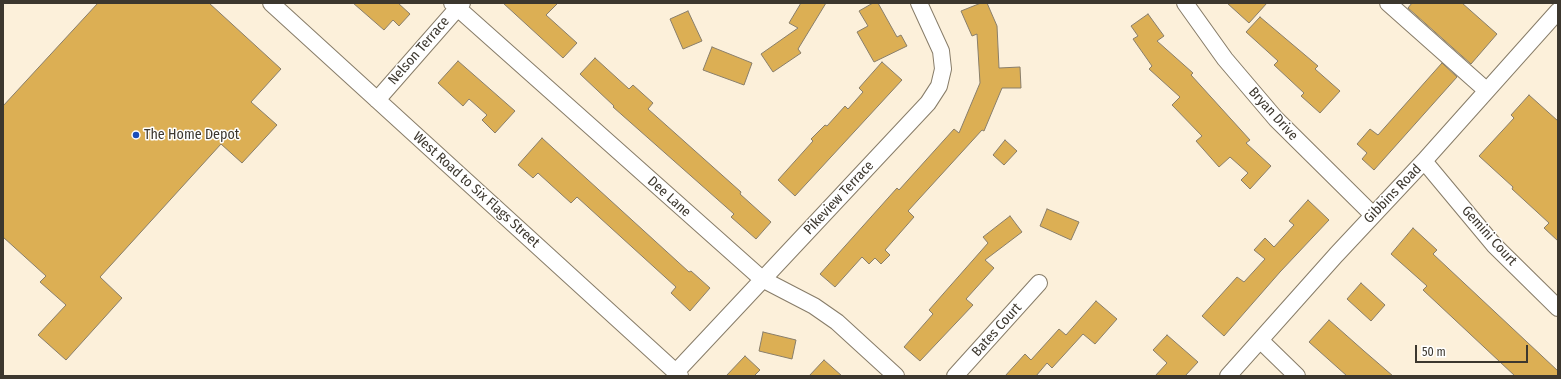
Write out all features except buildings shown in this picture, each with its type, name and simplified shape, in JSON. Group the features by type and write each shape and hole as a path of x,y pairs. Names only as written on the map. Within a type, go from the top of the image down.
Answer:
{"street":[{"name":"West Road to Six Flags Street","path":"271,3 678,374"},
{"name":"Pikeview Terrace","path":"678,374 762,279 928,103 939,86 943,68 941,51 919,3"},
{"name":"Bryan Drive","path":"1185,3 1225,59 1276,119 1373,215"},
{"path":"1388,3 1486,90"},
{"name":"Nelson Terrace","path":"377,100 457,5"},
{"name":"Dee Lane","path":"457,5 762,279 814,306 837,322 896,376"},
{"name":"Gibbins Road","path":"1228,376 1558,11"},
{"name":"Gemini Court","path":"1424,161 1494,245 1558,308"},
{"name":"Bates Court","path":"954,376 1039,283"},
{"path":"1261,341 1297,376"}],"place":[{"name":"The Home Depot","path":"136,135"}]}
